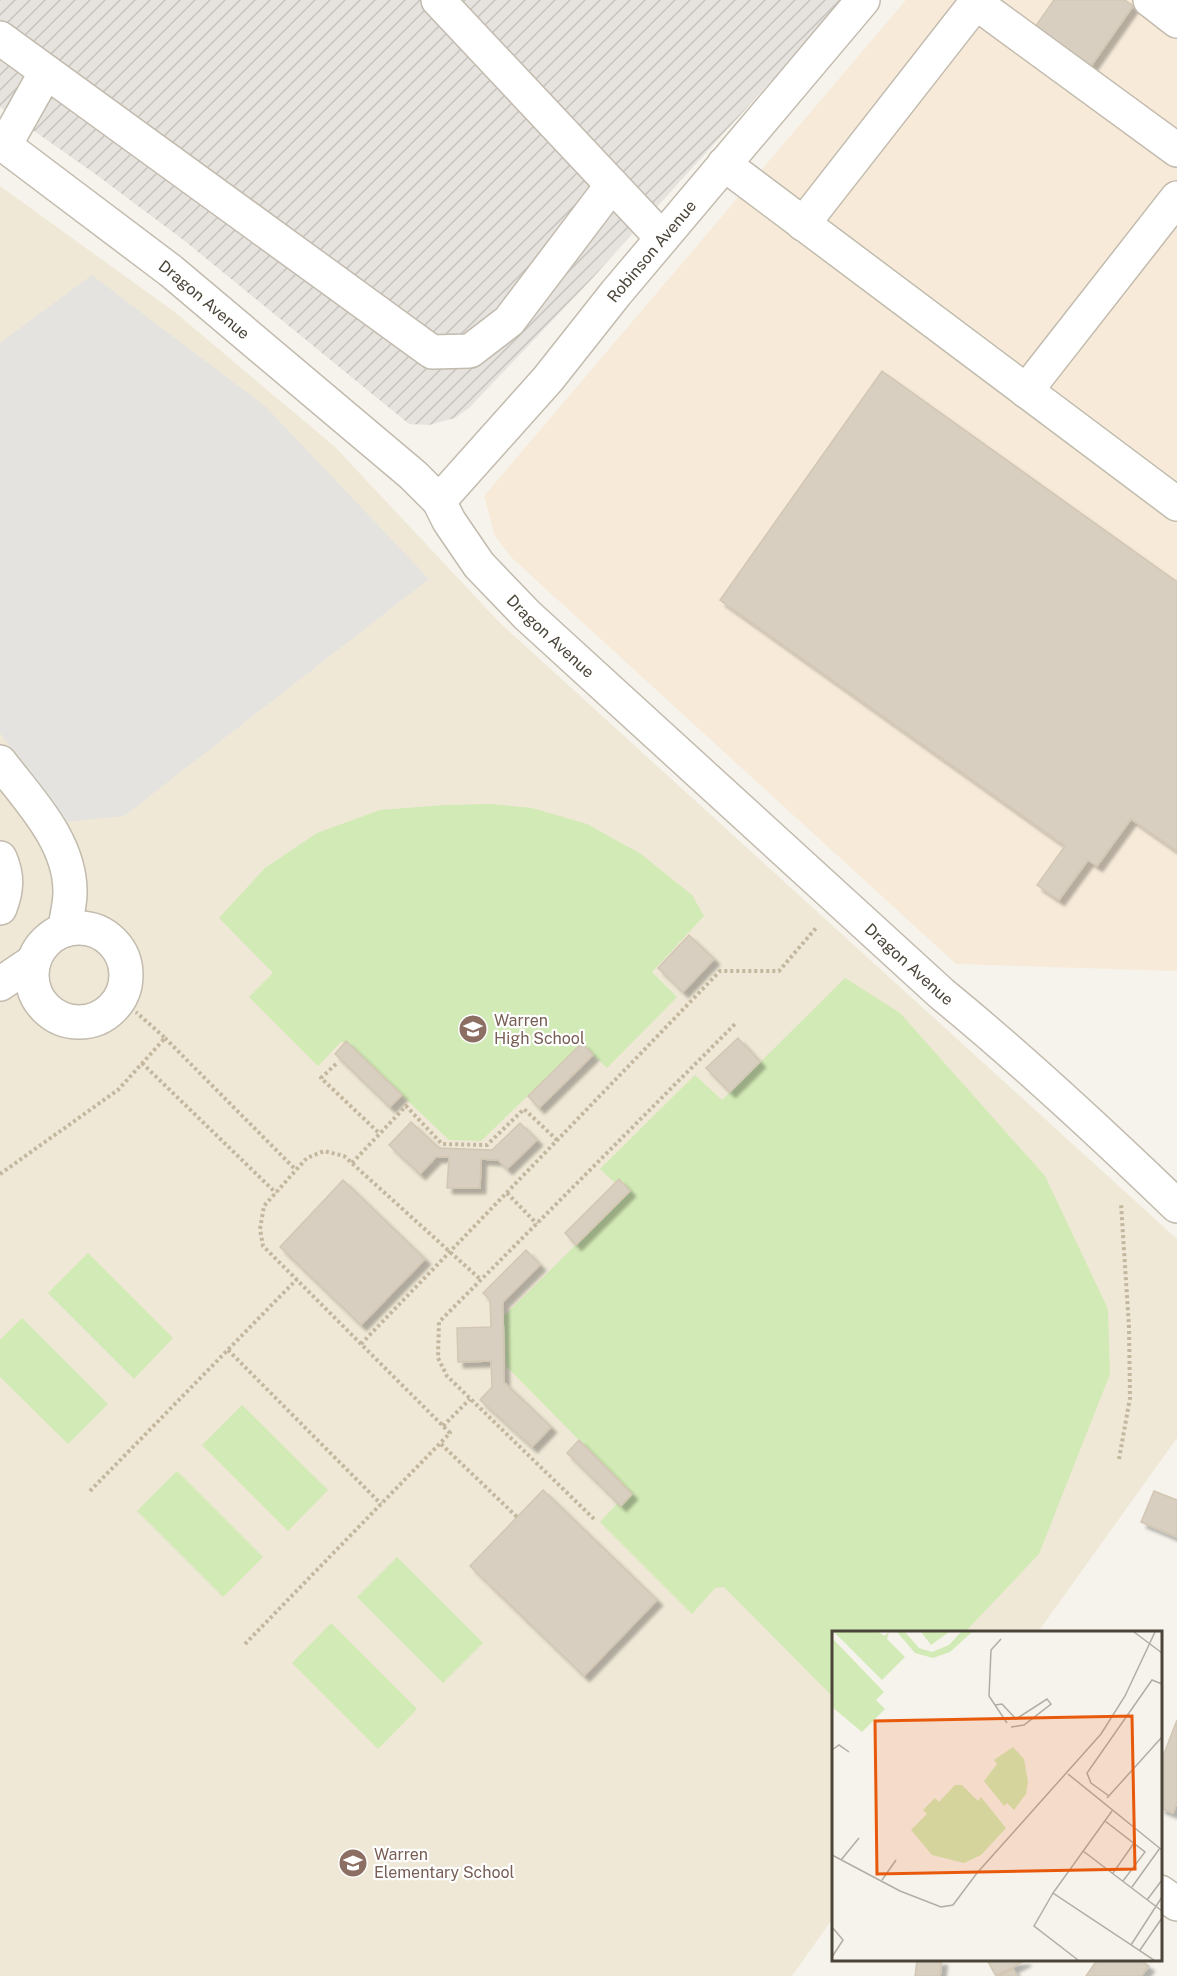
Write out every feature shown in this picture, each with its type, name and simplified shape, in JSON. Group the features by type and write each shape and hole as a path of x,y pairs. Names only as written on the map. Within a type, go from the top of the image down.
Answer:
{"street":[{"path":"438,0 662,238"},
{"name":"Robinson Avenue","path":"439,501 548,379 616,293 863,0"},
{"path":"1150,0 1177,21"},
{"path":"803,224 977,1 1177,150"},
{"path":"0,38 432,352 470,351 509,321 612,185"},
{"path":"3,144 46,72"},
{"name":"Dragon Avenue","path":"3,144 171,271 413,475 439,501 449,521 478,565 527,615 1177,1206"},
{"path":"724,164 1177,504"},
{"path":"1026,391 1177,198"},
{"path":"0,762 52,830 66,863 70,893 65,930"},
{"path":"0,858 7,886 0,908"},
{"path":"79,928 94,930 117,948 124,962 126,977 123,992 115,1004 103,1015 88,1021 72,1021 56,1017 35,993 32,976 34,961 41,947 52,936 65,930 79,928"},
{"path":"0,984 34,961"},
{"path":"1162,1893 1177,1904"}],"path":[{"path":"361,1344 720,971 779,971 816,928"},
{"path":"136,1012 165,1038 296,1170"},
{"path":"594,1519 447,1376 438,1358 440,1322 736,1023"},
{"path":"0,1174 118,1090 165,1038"},
{"path":"142,1063 276,1193"},
{"path":"336,1064 321,1078 380,1134"},
{"path":"352,1162 405,1106 442,1144 487,1146 524,1109 557,1140"},
{"path":"245,1644 450,1433 263,1246 260,1229 264,1206 307,1158 324,1151 344,1156 481,1280"},
{"path":"507,1193 537,1224"},
{"path":"1119,1459 1130,1398 1129,1316 1121,1204"},
{"path":"90,1491 297,1280"},
{"path":"228,1350 381,1504"},
{"path":"443,1426 470,1398"},
{"path":"441,1444 516,1517"}],"shaded area":[{"path":"0,0 840,0 800,49 588,283 469,408 455,418 429,425 409,424 186,242 94,173 0,107"},
{"path":"906,0 1177,0 1177,971 956,964 512,558 495,536 484,496"},
{"name":"Warren High School","path":"0,186 176,313 336,448 501,624 1177,1239 1177,1438 1039,1631 832,1631 832,1919 792,1976 0,1976"},
{"path":"92,275 266,407 429,579 124,816 65,822 0,733 0,343"}],"green space":[{"path":"491,804 532,808 587,824 641,854 692,895 704,916 652,972 677,997 607,1068 581,1044 481,1141 449,1140 346,1042 341,1042 318,1066 249,997 273,973 219,918 265,868 317,833 380,810"},
{"path":"845,978 900,1013 1045,1176 1108,1309 1110,1374 1039,1554 966,1631 832,1631 832,1696 724,1587 715,1588 692,1614 600,1522 618,1503 621,1506 632,1494 506,1366 504,1316 629,1192 619,1179 615,1183 600,1169 695,1075 722,1100"},
{"path":"88,1253 173,1338 134,1379 48,1293"},
{"path":"22,1318 108,1404 68,1444 0,1377 0,1340"},
{"path":"242,1405 328,1490 288,1531 202,1445"},
{"path":"177,1471 263,1557 223,1597 137,1511"},
{"path":"397,1557 483,1643 443,1683 357,1597"},
{"path":"331,1623 417,1709 378,1749 292,1663"}],"building":[{"path":"1054,0 1125,0 1133,6 1091,66 1035,27"},
{"path":"882,371 1177,582 1177,851 1131,819 1097,866 1088,860 1059,900 1037,885 1065,846 720,600"},
{"path":"689,935 714,959 683,992 658,968"},
{"path":"738,1038 760,1062 730,1092 706,1068"},
{"path":"346,1041 402,1095 390,1107 335,1054"},
{"path":"582,1043 593,1055 539,1108 528,1096"},
{"path":"411,1122 439,1148 492,1150 520,1123 537,1140 507,1169 498,1160 481,1159 480,1188 447,1188 449,1157 436,1157 420,1174 389,1145"},
{"path":"619,1179 630,1191 576,1245 565,1233"},
{"path":"343,1180 425,1259 361,1325 280,1247"},
{"path":"526,1250 540,1265 503,1302 504,1382 551,1427 532,1447 480,1400 492,1387 491,1361 458,1362 457,1328 491,1327 490,1300 483,1293"},
{"path":"579,1440 632,1494 621,1506 567,1453"},
{"path":"543,1490 657,1600 584,1676 470,1566"},
{"path":"1154,1491 1177,1500 1177,1537 1141,1522"},
{"path":"1177,1720 1177,1802 1173,1813 1162,1809 1162,1759"},
{"path":"917,1961 942,1961 940,1976 915,1976"},
{"path":"988,1961 1024,1961 996,1976"},
{"path":"1096,1961 1142,1961 1149,1966 1141,1976 1086,1976"},
{"path":"1013,1969 1017,1976 999,1976"}],"place":[{"name":"Warren High School","path":"473,1029"},
{"name":"Warren Elementary School","path":"353,1863"}]}
